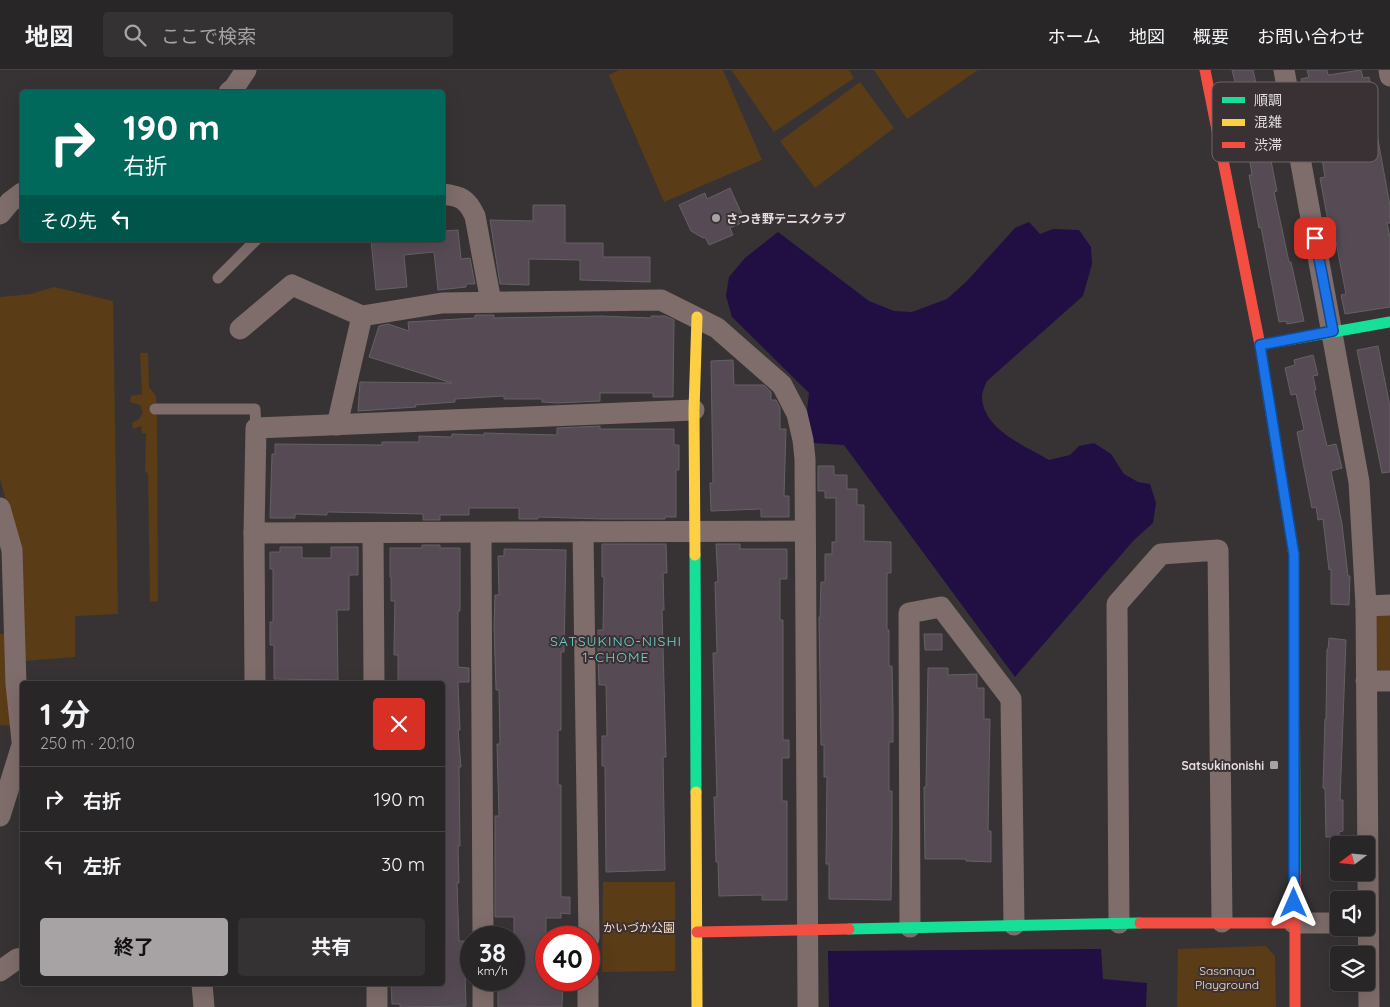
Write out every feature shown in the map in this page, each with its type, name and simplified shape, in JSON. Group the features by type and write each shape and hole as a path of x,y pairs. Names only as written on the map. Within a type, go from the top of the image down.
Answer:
{"street":[{"path":"232,90 246,70"},
{"path":"1205,70 1212,105"},
{"path":"1389,70 1390,76"},
{"path":"1223,162 1260,345 1294,555 1295,1007"},
{"path":"1301,162 1359,482 1366,606 1367,891"},
{"path":"0,214 10,202 20,194"},
{"path":"445,194 459,196 470,205 475,216 491,302"},
{"path":"240,329 292,285 362,316 442,303 661,300 717,328 782,385 798,414 805,459 808,1007"},
{"path":"337,424 362,316"},
{"path":"697,317 694,410 697,1007"},
{"path":"1260,345 1390,322"},
{"path":"255,681 254,534 256,428 694,410"},
{"path":"0,508 12,550 16,684 20,723"},
{"path":"254,534 805,531"},
{"path":"583,532 589,926"},
{"path":"373,533 374,681"},
{"path":"481,533 483,926"},
{"path":"1119,923 1117,604 1161,554 1218,550 1222,922"},
{"path":"1366,606 1390,605"},
{"path":"910,927 909,613 941,607 1011,699 1014,925"},
{"path":"1366,681 1390,681"},
{"path":"0,816 20,750"},
{"path":"697,932 1119,923 1330,923"},
{"path":"1367,936 1369,1007"},
{"path":"0,971 16,959 20,958"},
{"path":"202,986 204,1007"},
{"path":"377,986 377,1007"},
{"path":"483,991 483,1007"},
{"path":"588,991 588,1007"}],"lane":[{"path":"218,278 254,242"},
{"path":"155,408 255,409 256,428"}],"green space":[{"path":"619,70 723,70 762,160 664,202 609,75"},
{"path":"733,70 849,70 854,78 774,132"},
{"path":"874,70 978,70 907,119"},
{"path":"860,82 894,128 815,188 780,141"},
{"path":"54,287 113,301 118,614 75,616 75,657 24,661 21,554 0,479 0,297 31,294"},
{"path":"140,353 148,353 149,387 156,396 157,418 158,601 150,602 148,473 145,472 146,433 142,433 141,426 133,429 132,423 139,419 143,412 140,405 130,402 131,396 142,394"},
{"path":"1375,614 1390,614 1390,671 1373,670"},
{"path":"9,633 15,726 0,725 0,634"},
{"name":"かいづか公園","path":"603,882 675,882 675,971 602,972"},
{"name":"Sasanqua Playground","path":"1266,946 1275,956 1276,1007 1177,1007 1178,949"}],"shaded area":[{"path":"1029,222 1040,234 1053,229 1079,230 1091,247 1092,264 1083,296 987,381 982,394 984,408 989,418 1006,435 1049,460 1070,455 1079,446 1094,443 1111,454 1124,474 1138,482 1150,484 1156,503 1153,523 1134,540 1015,677 844,445 813,443 806,420 809,393 732,317 726,296 729,277 745,258 778,232 869,301 894,311 912,312 947,299 967,281 1015,228"},
{"path":"1101,949 1103,979 1147,983 1146,1007 829,1007 828,951"}],"building":[{"path":"1232,70 1253,70 1256,82 1235,82"},
{"path":"1307,70 1327,70 1328,75 1361,70 1363,78 1369,77 1370,82 1302,82 1301,79 1309,77"},
{"path":"1378,140 1390,206 1390,223 1387,223 1390,238 1390,307 1345,314 1341,295 1346,294 1334,232 1330,232 1320,178 1325,177 1322,162 1378,162"},
{"path":"1250,162 1271,162 1277,191 1274,192 1304,321 1287,324 1286,321 1279,322 1249,175 1252,175"},
{"path":"730,188 745,221 730,228 733,235 709,245 705,237 703,238 691,231 679,205 705,193 707,199"},
{"path":"533,205 565,205 565,243 603,243 603,257 650,257 650,282 580,280 580,260 529,259 529,285 500,284 490,220 533,221"},
{"path":"458,230 461,259 470,258 475,284 466,284 466,287 438,290 434,252 404,255 407,287 376,290 371,242 445,242 445,231"},
{"path":"475,315 494,315 494,318 601,316 651,318 651,316 665,316 674,320 673,397 653,397 653,393 600,393 600,401 557,403 542,402 542,399 504,399 504,396 455,399 455,402 415,405 416,407 358,411 360,382 452,383 369,357 379,326 388,324 409,331 408,322 475,318"},
{"path":"1378,346 1390,407 1390,472 1382,473 1357,350"},
{"path":"1313,355 1318,375 1313,376 1316,390 1314,390 1327,446 1336,444 1342,468 1331,471 1342,524 1348,576 1350,576 1349,605 1331,604 1331,569 1329,570 1323,519 1318,520 1316,507 1312,508 1297,432 1304,430 1296,394 1291,395 1285,368 1295,365 1294,360"},
{"path":"733,360 734,385 764,385 771,392 771,400 776,400 780,408 780,429 786,429 784,496 789,496 789,517 761,517 761,509 711,511 710,483 713,483 711,361"},
{"path":"600,426 600,429 674,429 674,445 679,445 679,470 676,470 676,517 665,517 665,519 538,517 538,519 519,519 519,508 469,508 469,515 440,515 440,520 423,520 423,514 327,512 327,515 295,514 295,518 270,518 272,454 275,454 275,444 382,445 382,442 419,442 419,436 452,437 452,434 484,435 484,433 557,435 557,428"},
{"path":"818,466 834,466 834,475 847,475 847,489 857,489 857,505 864,505 864,541 891,542 891,573 887,573 887,630 889,630 889,666 892,666 893,711 893,742 889,742 889,791 892,791 891,900 829,899 829,864 826,864 827,777 824,777 824,745 821,745 819,617 821,582 825,582 825,554 832,554 832,542 836,542 836,498 825,498 825,491 818,491"},
{"path":"602,544 666,544 667,573 663,573 664,610 662,610 666,757 663,757 665,870 606,872 605,766 602,766 602,736 607,736 606,685 599,685 598,655 598,630 603,630 604,577 602,577"},
{"path":"716,544 740,544 740,549 787,549 787,579 780,579 780,620 783,620 783,740 789,740 789,758 782,758 782,801 787,801 787,900 762,900 762,895 719,896 714,797 717,797 713,653 717,653 715,582 718,582"},
{"path":"422,545 440,545 440,548 460,548 458,667 469,668 469,682 458,682 460,730 458,730 461,767 459,767 459,883 457,883 460,991 466,991 466,1006 400,1007 400,1004 392,1004 391,986 445,986 445,681 398,681 398,655 394,655 395,601 391,601 390,548 422,548"},
{"path":"280,547 302,547 302,558 331,558 331,547 358,547 358,575 349,575 349,610 337,610 338,680 274,679 274,645 270,645 270,622 273,622 273,569 270,569 270,552 280,552"},
{"path":"504,549 566,550 564,652 561,652 561,730 558,730 558,785 561,785 561,897 570,897 570,914 561,913 561,918 546,918 546,926 535,926 535,991 563,991 562,1007 498,1007 498,991 525,991 525,926 514,926 514,917 495,917 495,816 499,816 497,744 500,744 499,690 496,690 494,626 495,595 499,595 498,556 504,556"},
{"path":"924,634 942,634 942,650 925,650"},
{"path":"1329,638 1346,640 1340,800 1343,800 1343,831 1339,832 1339,836 1326,837 1325,789 1323,788"},
{"path":"928,668 948,668 948,675 977,674 977,688 984,688 984,719 990,719 988,831 991,831 991,862 966,861 966,859 925,859 924,787 926,787"}],"traffic: fast":[{"path":"1260,345 1390,322"},
{"path":"1268,395 1294,555 1295,872"},
{"path":"695,555 696,792"},
{"path":"849,929 1140,923"}],"traffic: slow":[{"path":"695,555 694,410 697,317"},
{"path":"696,792 697,1007"}],"traffic: jam":[{"path":"1205,70 1212,105"},
{"path":"1223,162 1260,345 1268,395"},
{"path":"1295,872 1295,1007"},
{"path":"1140,923 1294,923"},
{"path":"697,932 849,929"}],"place":[{"name":"さつき野テニスクラブ","path":"716,218"},
{"name":"Satsukinonishi","path":"1274,765"}],"district":[{"name":"SATSUKINO-NISHI 1-CHOME","path":"616,650"}],"route":[{"path":"1294,903 1294,555 1260,345 1333,331 1315,238"}]}
